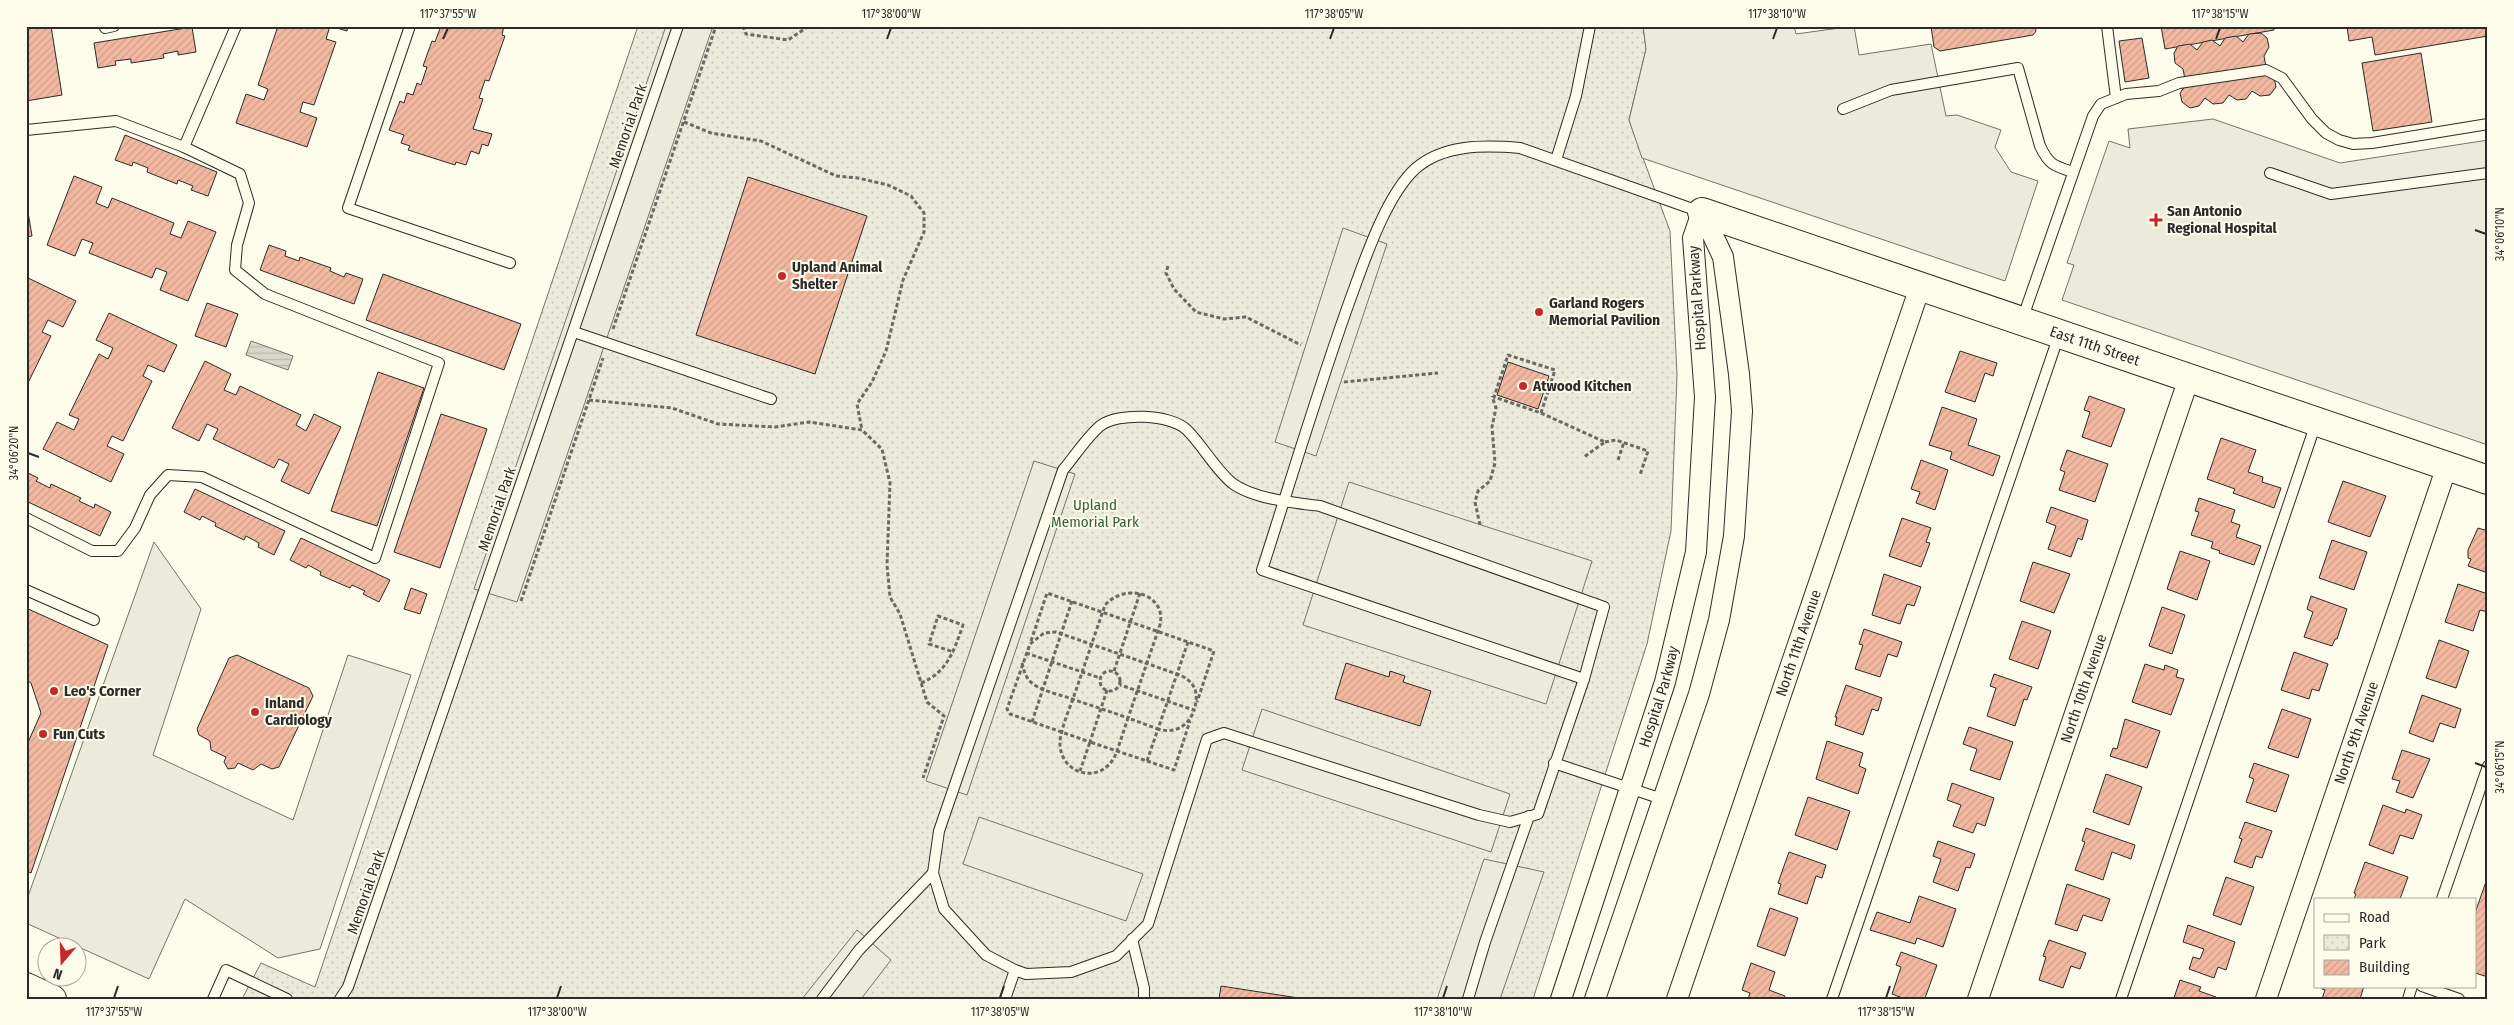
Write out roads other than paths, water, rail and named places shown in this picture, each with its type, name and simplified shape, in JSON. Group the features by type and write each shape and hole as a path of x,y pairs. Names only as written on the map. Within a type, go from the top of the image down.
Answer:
{"street":[{"name":"East 11th Street","path":"1702,212 2488,480"},
{"name":"Hospital Parkway","path":"1561,999 1632,788 1665,682 1696,552 1705,397 1693,238 1702,212"},
{"name":"Hospital Parkway","path":"1595,999 1699,694 1719,620 1734,536 1742,411 1721,248 1702,212"},
{"name":"North 11th Avenue","path":"1677,999 1920,287"},
{"name":"North 10th Avenue","path":"1978,999 2189,378"},
{"name":"North 9th Avenue","path":"2266,999 2447,466"},
{"path":"26,987 52,999"}],"lane":[{"path":"184,147 236,26"},
{"path":"410,26 348,208 510,263"},
{"name":"Memorial Park","path":"340,999 348,988 678,26"},
{"path":"1556,160 1576,96 1590,26"},
{"path":"2107,26 2116,98"},
{"path":"1843,109 1891,90 2018,68 2040,146 2046,158 2053,165 2073,172"},
{"path":"2022,321 2093,116 2101,104 2126,94 2159,91 2185,82 2266,70 2282,78 2312,119 2326,133 2339,140 2353,144 2372,143 2488,124"},
{"path":"26,130 116,121 184,147 240,174 248,203 237,245 235,270 265,294 439,363 375,558 202,477 168,475 150,495 135,528 118,551 92,551 26,518"},
{"path":"1584,679 1262,570 1327,366 1366,258 1394,196 1415,169 1438,154 1463,148 1489,146 1520,148 1702,212"},
{"path":"2270,173 2331,194 2488,173"},
{"path":"574,332 771,399"},
{"path":"1832,999 2059,334"},
{"path":"1131,416 1162,418 1186,428 1232,483 1260,495 1284,502 1320,506 1604,607 1584,679 1538,814 1510,822 1479,815 1224,733 1206,740 1148,924 1116,956 1071,972 1026,974 986,955 944,909 933,873 939,831 1063,470 1101,425 1131,416"},
{"path":"2121,999 2317,422"},
{"path":"26,590 94,620"},
{"path":"1554,763 1662,799"},
{"path":"2442,898 2488,766"},
{"path":"1468,999 1485,942 1529,816"},
{"path":"822,999 859,950 933,873"},
{"path":"1132,939 1144,988 1144,999"},
{"path":"213,999 226,970 287,999"},
{"path":"1005,999 1015,970"},
{"path":"2428,988 2459,999"}],"place":[{"name":"San Antonio Regional Hospital","path":"2156,220"},
{"name":"Upland Animal Shelter","path":"782,276"},
{"name":"Garland Rogers Memorial Pavilion","path":"1539,312"},
{"name":"Atwood Kitchen","path":"1523,386"},
{"name":"Leo's Corner","path":"54,691"},
{"name":"Inland Cardiology","path":"255,712"},
{"name":"Fun Cuts","path":"43,734"}],"park label":[{"name":"Upland Memorial Park","path":"1095,514"}]}
